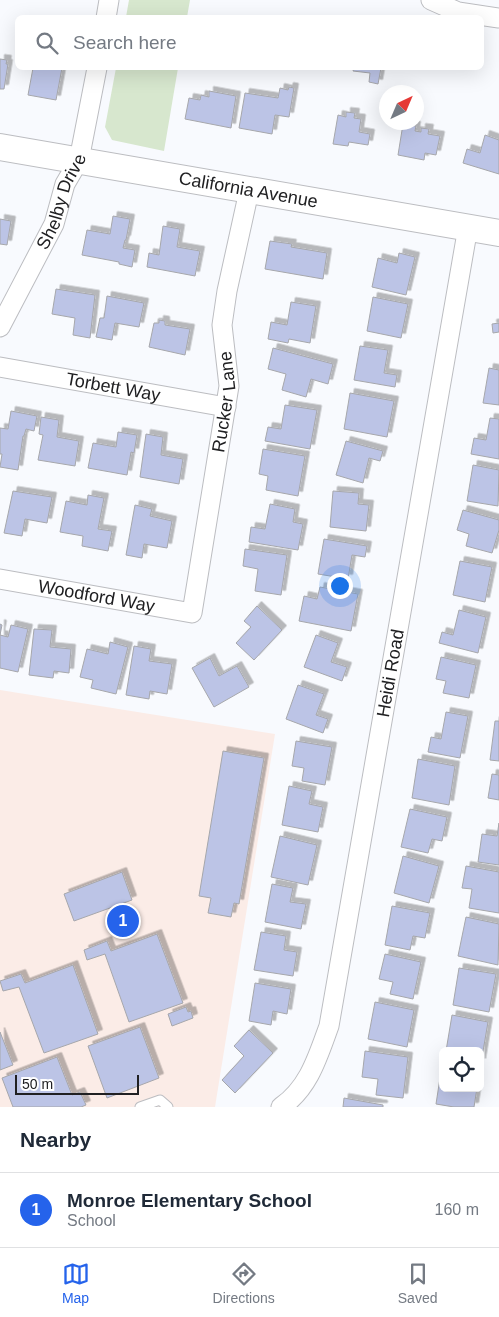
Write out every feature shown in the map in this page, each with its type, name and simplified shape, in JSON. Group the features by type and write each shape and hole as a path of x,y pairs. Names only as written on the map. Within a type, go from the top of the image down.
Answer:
{"main road":[{"name":"California Avenue","path":"0,147 249,191 499,232"}],"street":[{"path":"106,15 109,0"},
{"path":"431,0 458,12 478,15"},
{"path":"484,16 499,18"},
{"name":"Shelby Drive","path":"0,327 54,224 65,184 80,160 97,70"},
{"name":"Rucker Lane","path":"192,613 229,386 222,325 227,291 249,191"},
{"name":"Heidi Road","path":"281,1107 298,1092 308,1079 329,1026 468,227"},
{"name":"Torbett Way","path":"0,366 226,407"},
{"name":"Woodford Way","path":"0,579 192,613"}],"lane":[{"path":"140,1107 160,1100 168,1107"}],"shaded area":[{"path":"0,690 275,734 215,1107 0,1107"}],"green space":[{"path":"129,0 190,0 187,15 126,15"},
{"path":"116,70 178,70 164,151 112,140 105,127"}],"building":[{"path":"0,59 7,60 6,64 8,64 4,89 0,89"},
{"path":"33,70 62,70 56,100 28,95"},
{"path":"381,70 378,84 369,82 370,73 353,71"},
{"path":"289,87 294,88 289,117 275,115 272,134 239,128 245,93 278,98 280,88 288,90"},
{"path":"209,91 236,96 231,128 185,119 189,98 200,100 201,95 209,97"},
{"path":"346,112 355,113 354,118 361,119 359,132 370,134 368,145 349,142 348,146 333,144 338,115 346,117"},
{"path":"424,128 429,129 428,134 440,136 436,155 425,153 424,160 398,155 402,130 421,132"},
{"path":"485,135 499,140 499,174 463,163 467,149 480,153"},
{"path":"113,216 130,219 123,248 135,250 132,267 119,264 119,262 82,255 87,230 110,234"},
{"path":"0,219 11,221 7,245 0,244"},
{"path":"163,226 180,229 177,247 200,251 195,276 147,267 149,253 159,255"},
{"path":"270,241 292,244 291,247 327,253 323,279 265,269"},
{"path":"399,253 415,257 406,295 372,287 378,258 397,263"},
{"path":"56,289 95,295 90,338 73,335 75,318 52,314"},
{"path":"107,296 144,303 139,327 115,323 112,340 96,337 100,318 104,318"},
{"path":"373,297 408,304 401,338 367,331"},
{"path":"291,302 316,306 310,343 289,339 288,343 268,339 271,322 287,325"},
{"path":"159,320 165,321 165,325 190,329 185,355 149,347 154,323 159,323"},
{"path":"499,323 499,332 493,333 492,324"},
{"path":"360,346 388,350 384,373 397,375 395,387 354,380"},
{"path":"273,348 333,364 328,384 311,379 306,397 282,390 286,374 268,369"},
{"path":"489,368 499,370 499,405 483,403"},
{"path":"350,393 394,401 387,437 344,429"},
{"path":"285,405 317,410 310,449 265,441 268,427 281,429"},
{"path":"11,411 37,416 34,431 26,429 23,436 18,470 0,467 2,454 0,454 0,428 8,429"},
{"path":"41,417 59,420 57,437 79,441 75,466 38,460 43,435 39,434"},
{"path":"490,418 499,419 499,459 471,454 474,438 486,440"},
{"path":"118,432 137,435 134,453 131,452 127,475 88,468 93,443 116,447"},
{"path":"146,434 163,437 161,455 183,459 179,484 140,477"},
{"path":"346,441 383,451 380,461 369,458 363,483 336,475"},
{"path":"263,449 305,456 298,496 266,490 268,476 259,474"},
{"path":"473,465 499,470 498,506 467,501"},
{"path":"13,491 52,497 47,523 25,519 22,536 4,533"},
{"path":"333,491 359,493 358,504 369,505 366,531 330,527"},
{"path":"88,495 104,498 98,529 112,531 108,551 82,546 83,536 60,532 66,501 87,505"},
{"path":"270,504 295,509 293,522 303,524 298,550 249,542 251,527 265,529"},
{"path":"135,505 152,509 150,516 172,521 167,548 144,544 142,558 126,555"},
{"path":"463,510 499,520 499,530 492,553 466,546 469,534 457,530"},
{"path":"324,539 367,546 365,557 352,555 348,579 318,574"},
{"path":"245,549 287,555 281,595 255,591 258,569 243,566"},
{"path":"460,561 492,567 485,602 453,595"},
{"path":"320,587 358,594 351,631 299,621 304,596 317,599"},
{"path":"257,606 282,630 254,660 236,643 251,627 244,621"},
{"path":"459,610 486,617 478,653 439,643 442,632 453,635"},
{"path":"11,625 28,629 18,672 0,668 0,635 8,637"},
{"path":"34,629 52,630 50,647 71,649 69,673 54,671 53,678 29,675"},
{"path":"316,635 338,643 331,662 347,667 342,681 304,667"},
{"path":"110,642 128,647 116,694 91,688 93,680 80,677 87,649 108,654"},
{"path":"134,646 151,649 149,661 172,664 167,694 150,691 149,699 126,695"},
{"path":"441,657 476,665 469,698 443,693 446,681 436,679"},
{"path":"210,658 219,676 237,666 249,687 214,707 192,668"},
{"path":"298,685 324,694 316,715 328,719 323,733 286,719"},
{"path":"446,712 468,716 460,758 428,752 431,737 441,739"},
{"path":"495,721 499,721 499,761 490,760"},
{"path":"296,741 332,747 325,785 302,781 304,768 292,766"},
{"path":"223,751 264,758 239,904 234,903 231,917 208,913 211,898 199,896"},
{"path":"418,759 455,766 449,805 412,798"},
{"path":"492,774 499,775 499,800 488,798"},
{"path":"289,786 312,791 309,804 323,807 318,832 282,825"},
{"path":"410,809 447,817 442,841 432,839 428,853 401,847"},
{"path":"499,823 499,865 478,862 482,834 497,836"},
{"path":"280,836 317,845 308,885 271,877"},
{"path":"403,856 439,866 429,903 394,893"},
{"path":"466,866 499,872 499,913 469,908 472,889 462,888"},
{"path":"122,872 132,900 74,921 64,894"},
{"path":"272,884 293,888 290,902 306,904 301,929 265,922"},
{"path":"392,906 430,913 425,938 413,936 410,950 385,945"},
{"path":"466,917 499,924 498,965 458,956"},
{"path":"261,932 286,936 284,950 297,952 293,976 254,970"},
{"path":"157,934 183,1003 129,1022 105,954 87,960 84,950 107,941 111,951"},
{"path":"385,954 421,962 413,999 390,994 393,982 379,979"},
{"path":"73,965 98,1034 44,1053 19,987 3,991 0,981 21,974 25,983"},
{"path":"459,968 496,974 489,1012 453,1005"},
{"path":"255,983 291,989 287,1014 273,1011 271,1025 249,1021"},
{"path":"375,1002 414,1010 407,1047 368,1039"},
{"path":"186,1007 188,1012 191,1011 193,1018 172,1026 168,1014"},
{"path":"452,1015 488,1022 484,1047 447,1047"},
{"path":"140,1027 159,1078 107,1098 88,1046"},
{"path":"249,1030 273,1053 235,1093 222,1080 244,1056 234,1046"},
{"path":"0,1032 13,1065 0,1070"},
{"path":"365,1051 408,1057 403,1098 376,1095 378,1079 362,1077"},
{"path":"57,1057 72,1095 80,1092 86,1105 81,1107 13,1107 2,1078"},
{"path":"439,1084 439,1092 476,1092 474,1107 454,1107 436,1104"},
{"path":"344,1098 383,1105 383,1107 343,1107"}],"place":[{"name":"Monroe Elementary School","path":"123,921"}]}
